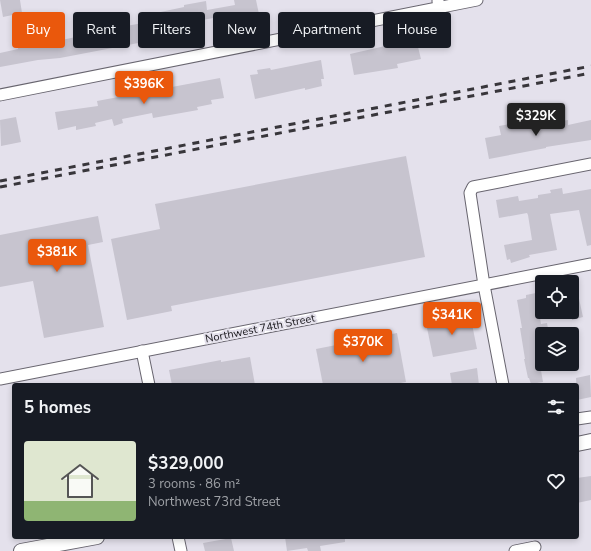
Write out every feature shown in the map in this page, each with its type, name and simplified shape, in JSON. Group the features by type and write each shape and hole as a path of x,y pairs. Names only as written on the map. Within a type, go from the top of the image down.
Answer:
{"street":[{"path":"0,95 439,4 477,0"},
{"path":"503,383 484,285 470,193 473,187 591,164"},
{"name":"Northwest 74th Street","path":"0,379 591,264"},
{"path":"142,351 149,383"},
{"path":"579,419 591,417"},
{"path":"579,444 591,441"},
{"path":"21,551 86,539"},
{"path":"178,539 181,551"},
{"path":"515,551 534,545"}],"building":[{"path":"0,0 20,0 22,12 12,12 12,15 3,17"},
{"path":"234,0 256,0 259,12 213,12 213,18 205,20 205,12 161,12 184,7 184,5 206,1 207,10 235,5"},
{"path":"138,24 138,43 130,45 130,25"},
{"path":"73,38 73,48 112,48 0,67 0,53 18,48 65,48 65,39"},
{"path":"383,46 383,48 418,48 421,59 397,64 398,68 354,75 350,54"},
{"path":"321,60 324,79 321,79 322,86 305,90 305,88 255,99 250,75 258,74 257,70 270,68 271,70"},
{"path":"220,78 224,98 211,100 212,104 197,107 198,110 153,118 152,113 122,119 123,123 114,126 112,119 95,123 96,126 76,130 76,126 58,130 55,112 98,106 97,101"},
{"path":"16,117 21,142 1,146 0,120"},
{"path":"568,120 568,125 591,120 591,140 546,147 489,159 485,138 501,135 499,126 516,123 517,127 542,122 542,124"},
{"path":"406,156 425,257 171,306 172,311 127,320 111,239 160,229 155,204"},
{"path":"562,188 563,194 591,189 591,245 587,246 579,210 550,214 557,250 529,255 530,257 511,263 510,259 507,260 504,245 532,240 528,215 527,213 499,218 496,200 518,196 519,201 538,198 538,195 551,193 550,190"},
{"path":"98,216 103,242 88,245 104,327 44,338 33,281 0,287 0,235"},
{"path":"535,293 535,319 540,319 541,324 547,323 548,327 535,327 535,371 541,371 543,382 537,383 531,383 528,378 524,359 520,328 522,328 517,300 526,298 526,295"},
{"path":"579,299 583,317 579,318"},
{"path":"470,314 477,349 433,357 426,323"},
{"path":"397,333 406,382 323,383 316,349"},
{"path":"250,357 255,383 172,383 169,370 221,360 221,362"},
{"path":"477,368 479,383 452,383 450,373"},
{"path":"590,375 591,397 579,400 579,383 576,383 576,378"},
{"path":"591,476 591,500 579,503 579,478"},
{"path":"231,539 234,551 205,551 203,543"},
{"path":"285,539 345,539 345,542 320,546 321,551 308,551 307,548 287,551"}],"railway":[{"path":"0,181 591,66"},
{"path":"0,187 591,73"}]}
